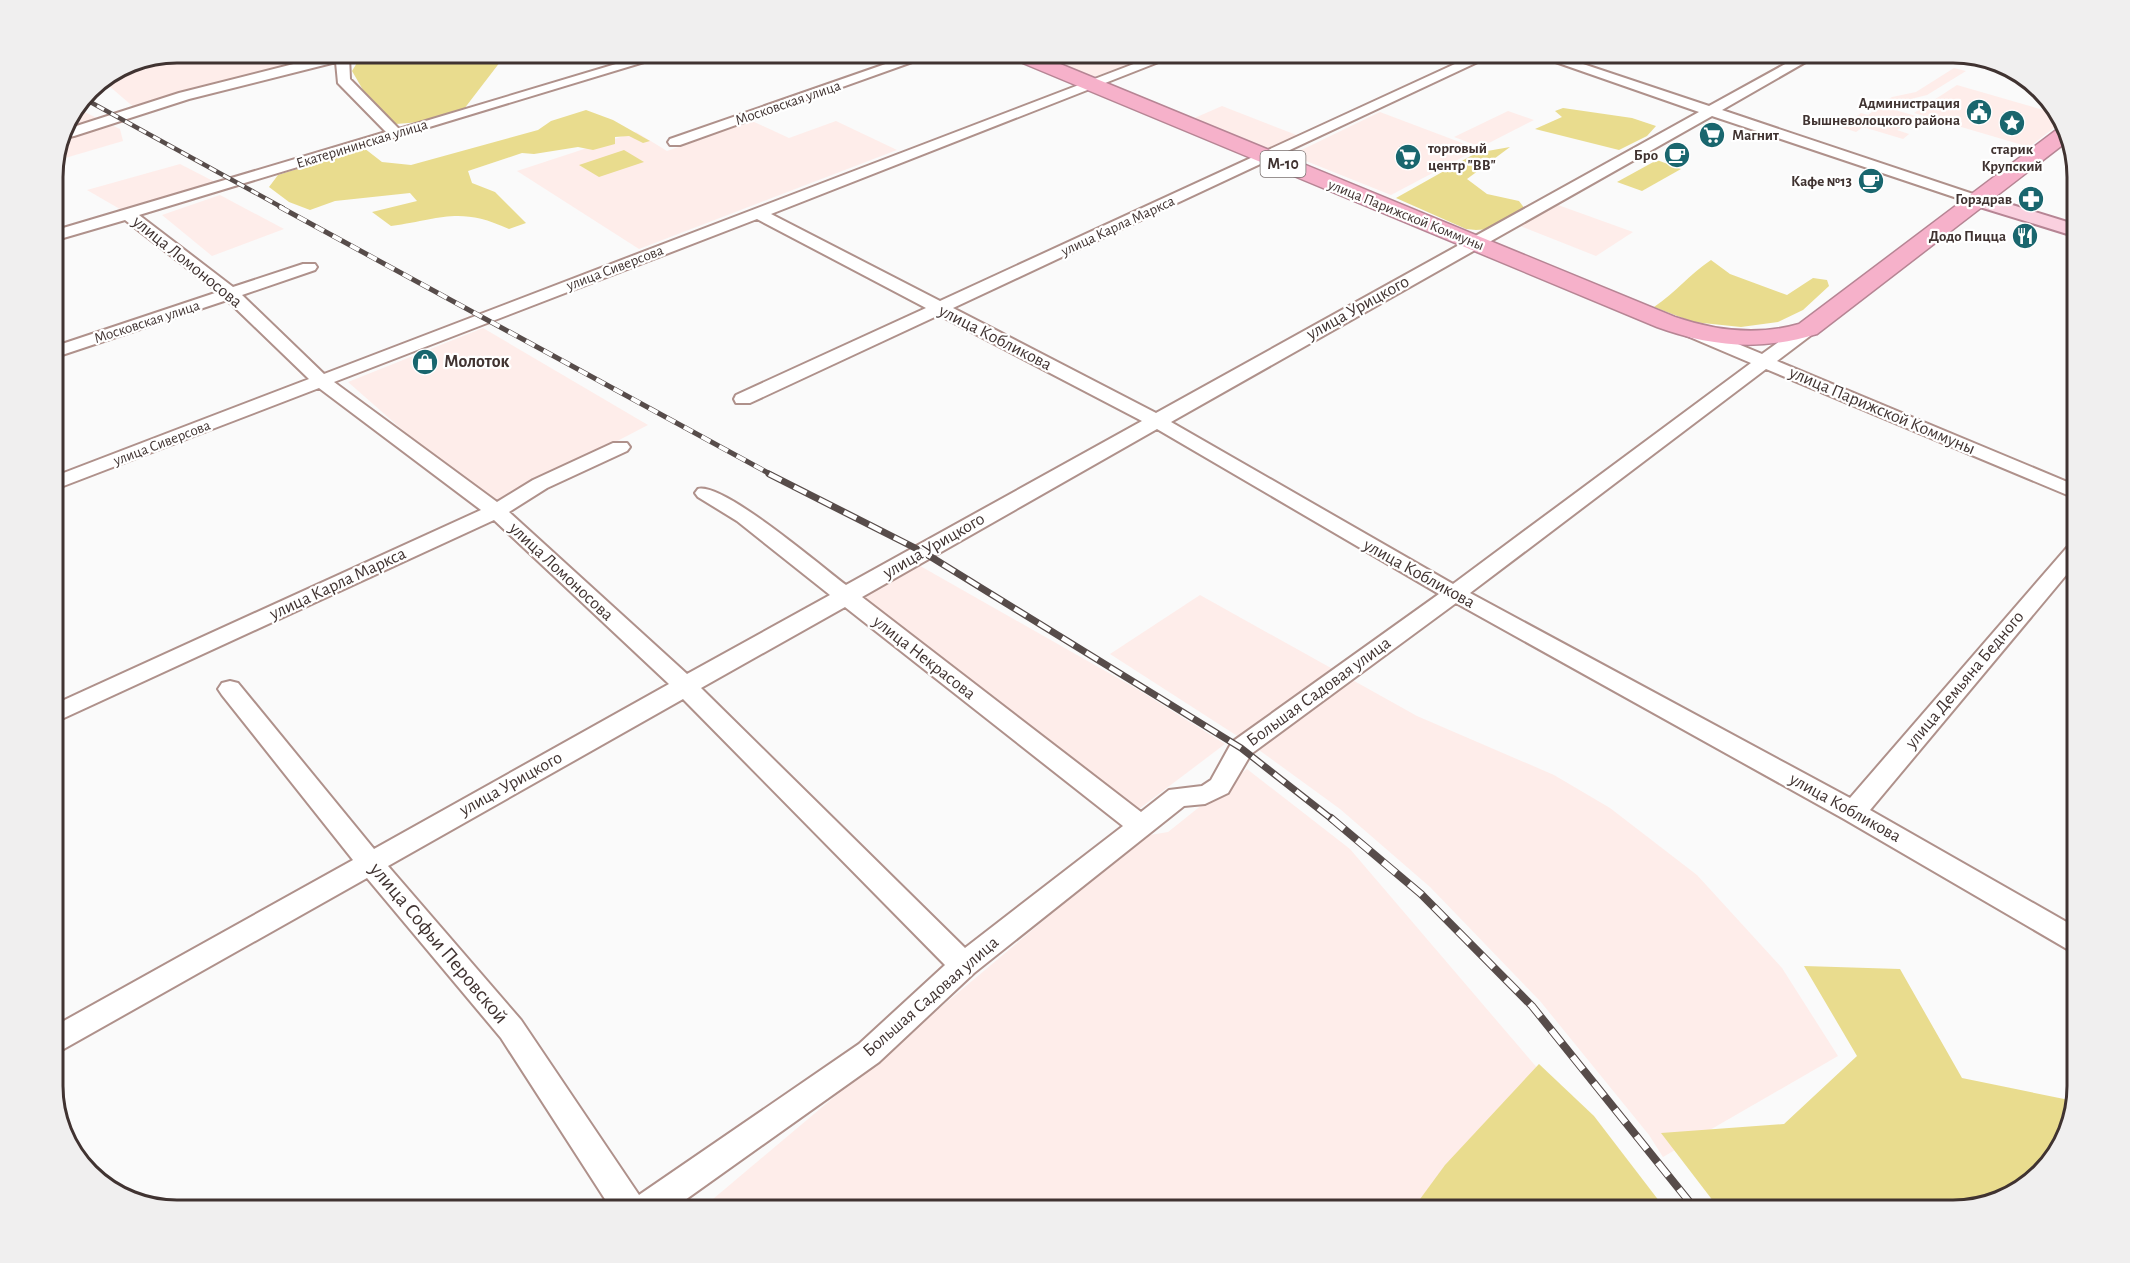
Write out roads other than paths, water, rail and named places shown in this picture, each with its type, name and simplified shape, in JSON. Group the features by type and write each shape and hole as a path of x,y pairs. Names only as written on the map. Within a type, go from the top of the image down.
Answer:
{"highway":[{"name":"М-10","path":"1039,63 1092,86"},
{"name":"улица Парижской Коммуны","path":"1092,86 1687,330 1716,336 1750,339"},
{"name":"Большая Садовая улица","path":"1750,339 1779,336 1808,329 2060,137"}],"main road":[{"path":"1977,200 2067,228"}],"street":[{"path":"72,132 184,96 315,63"},
{"path":"343,63 343,80 395,134"},
{"name":"Екатерининская улица","path":"63,233 634,63"},
{"name":"Московская улица","path":"675,142 902,63"},
{"name":"улица Сиверсова","path":"63,480 1150,63"},
{"name":"улица Карла Маркса","path":"742,399 1469,63"},
{"path":"1567,63 1977,200"},
{"name":"улица Урицкого","path":"63,1036 846,598 1473,243 1798,63"},
{"name":"улица Кобликова","path":"758,213 1156,421 1455,593 1853,812 2067,934"},
{"name":"улица Ломоносова","path":"127,214 231,294 322,382 496,511 686,687 964,965"},
{"name":"Московская улица","path":"63,349 309,267"},
{"name":"Большая Садовая улица","path":"659,1200 868,1053 964,965 1178,797 1205,797 1223,785 1242,748 1455,593 1808,329"},
{"name":"улица Парижской Коммуны","path":"1687,330 2067,489"},
{"name":"улица Карла Маркса","path":"63,710 496,511 540,484 620,447"},
{"name":"улица Некрасова","path":"705,493 744,517 1141,826"},
{"name":"улица Демьяна Бедного","path":"1853,812 2067,561"},
{"name":"улица Софьи Перовской","path":"230,688 370,863 512,1029 623,1200"}],"railway":[{"path":"90,102 283,208"},
{"path":"280,207 772,475"},
{"path":"769,474 923,552 1241,748 1333,820"},
{"path":"1331,818 1421,894 1532,1006 1688,1200"}],"place":[{"name":"Администрация Вышневолоцкого района","path":"1979,112"},
{"name":"старик Крупский","path":"2012,123"},
{"name":"Магнит","path":"1712,135"},
{"name":"Бро","path":"1677,155"},
{"name":"торговый центр \"ВВ\"","path":"1408,157"},
{"name":"Кафе №13","path":"1871,181"},
{"name":"Горздрав","path":"2031,199"},
{"name":"Додо Пицца","path":"2025,236"},
{"name":"Молоток","path":"425,362"}]}
